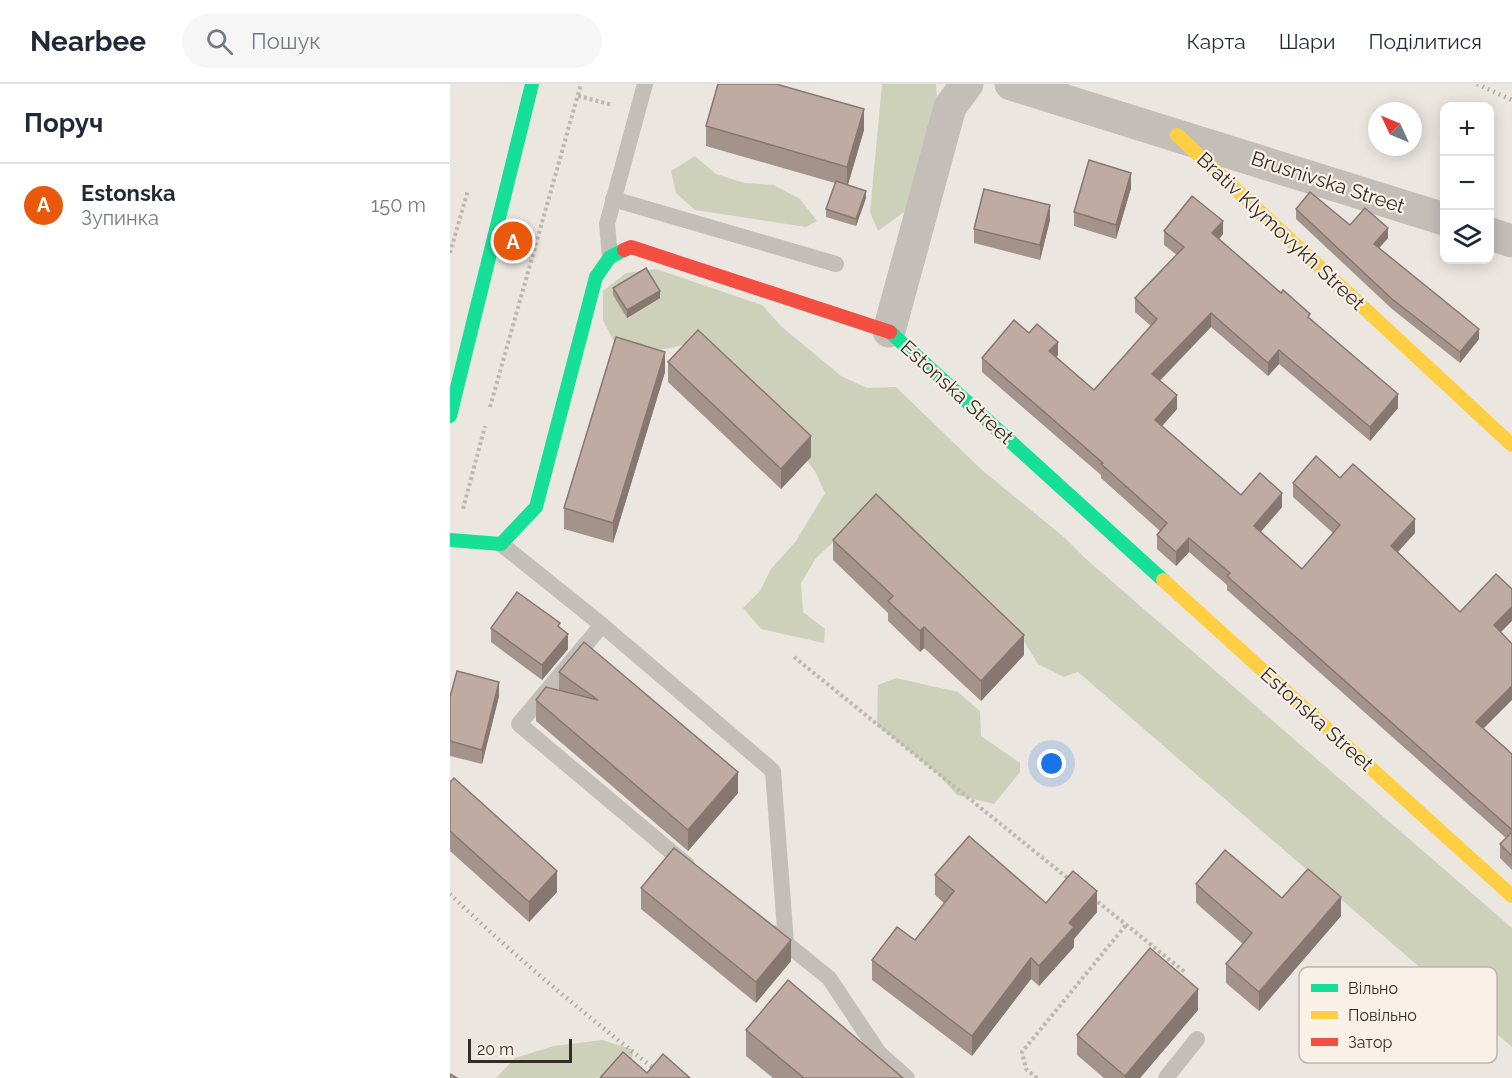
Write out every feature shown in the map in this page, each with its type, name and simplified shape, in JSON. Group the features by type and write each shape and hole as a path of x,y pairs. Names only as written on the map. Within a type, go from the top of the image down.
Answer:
{"street":[{"path":"450,416 532,84"},
{"path":"889,331 950,107 966,84"},
{"name":"Brativ Klymovykh Street","path":"1011,84 1177,135 1512,445"},
{"name":"Brusnivska Street","path":"1177,135 1440,218"},
{"path":"1494,235 1512,241"},
{"name":"Estonska Street","path":"610,257 631,248 889,331 1512,896"},
{"path":"450,540 501,544 536,507 596,277 610,257"}],"lane":[{"path":"610,257 607,224 645,84"},
{"path":"613,199 836,264"},
{"path":"501,544 602,624 773,771 786,943"},
{"path":"602,624 519,724 702,877"},
{"path":"758,921 829,978 879,1053 907,1078"},
{"path":"1166,1078 1197,1039"}],"path":[{"path":"462,515 581,84"},
{"path":"578,96 615,106"},
{"path":"794,657 1080,888"},
{"path":"1089,895 1186,973"},
{"path":"1038,1078 1026,1069 1022,1052 1126,925"}],"green space":[{"path":"882,84 936,84 939,124 912,206 878,231 870,212"},
{"path":"695,156 716,174 745,183 774,185 800,199 817,221 806,227 695,210 676,193 671,171"},
{"path":"656,269 762,305 782,327 841,376 867,388 896,387 982,470 1065,538 1086,559 1512,928 1512,1047 1497,1034 1497,967 1419,967 1078,672 1064,677 1038,664 1022,638 838,538 816,558 801,583 803,612 825,629 824,643 761,629 743,608 760,591 771,569 796,541 825,493 816,473 762,397 700,339 679,346 648,351 616,346 603,320 603,291 626,273"},
{"path":"896,678 958,692 980,711 981,736 1020,763 1020,772 994,804 957,795 937,773 877,725 878,685"},
{"path":"602,1040 634,1050 629,1069 595,1078 496,1078 515,1058 554,1046"}],"building":[{"path":"718,84 776,84 864,109 847,167 706,126"},
{"path":"1089,160 1131,173 1116,225 1074,212"},
{"path":"836,181 866,191 856,219 826,209"},
{"path":"984,189 1050,205 1040,245 974,229"},
{"path":"1310,192 1350,225 1365,208 1388,228 1374,244 1479,329 1460,352 1392,299 1296,209"},
{"path":"1192,196 1223,221 1212,233 1281,293 1283,290 1310,314 1308,317 1398,394 1370,427 1279,350 1268,363 1211,313 1152,374 1177,395 1155,420 1241,495 1260,473 1282,493 1254,526 1302,569 1340,525 1293,483 1316,456 1340,478 1353,464 1415,519 1391,546 1460,612 1496,574 1512,589 1512,607 1494,625 1512,644 1512,686 1476,722 1512,754 1512,830 1227,576 1230,573 1189,538 1176,552 1157,535 1167,523 1101,464 1103,463 982,358 1014,320 1029,333 1037,324 1058,342 1049,351 1094,390 1157,319 1135,298 1184,247 1164,231"},
{"path":"646,268 660,291 627,310 613,288"},
{"path":"698,330 811,436 781,469 668,362"},
{"path":"616,337 665,352 613,523 564,508"},
{"path":"876,494 1024,635 981,681 924,627 920,631 888,601 893,596 833,540"},
{"path":"517,592 560,623 558,626 568,634 542,665 491,628"},
{"path":"584,642 738,772 688,830 536,700 546,687 598,700 559,672"},
{"path":"457,671 499,682 482,750 450,741 450,697"},
{"path":"454,778 557,871 529,902 450,831 450,782"},
{"path":"1512,832 1512,856 1500,844"},
{"path":"969,836 1046,903 1073,871 1097,891 1069,923 1074,927 1039,966 1031,958 972,1036 872,960 897,927 915,940 954,891 935,875"},
{"path":"674,848 791,940 756,982 641,888"},
{"path":"1225,850 1282,898 1308,869 1341,897 1259,992 1226,964 1252,933 1196,884"},
{"path":"1150,948 1198,989 1125,1076 1077,1035"},
{"path":"788,980 903,1078 804,1078 746,1030"},
{"path":"623,1052 647,1073 663,1054 690,1078 600,1078"}],"railway":[{"path":"1477,84 1512,100"},
{"path":"450,894 555,989 666,1078"}],"traffic: fast":[{"path":"450,416 532,84"},
{"path":"450,540 501,544 536,507 596,277 610,257 624,250"},
{"path":"890,332 1163,580"}],"traffic: slow":[{"path":"1177,135 1512,445"},
{"path":"1163,580 1512,896"}],"traffic: jam":[{"path":"624,250 631,247 890,332"}],"place":[{"name":"Estonska","path":"513,241"}]}
